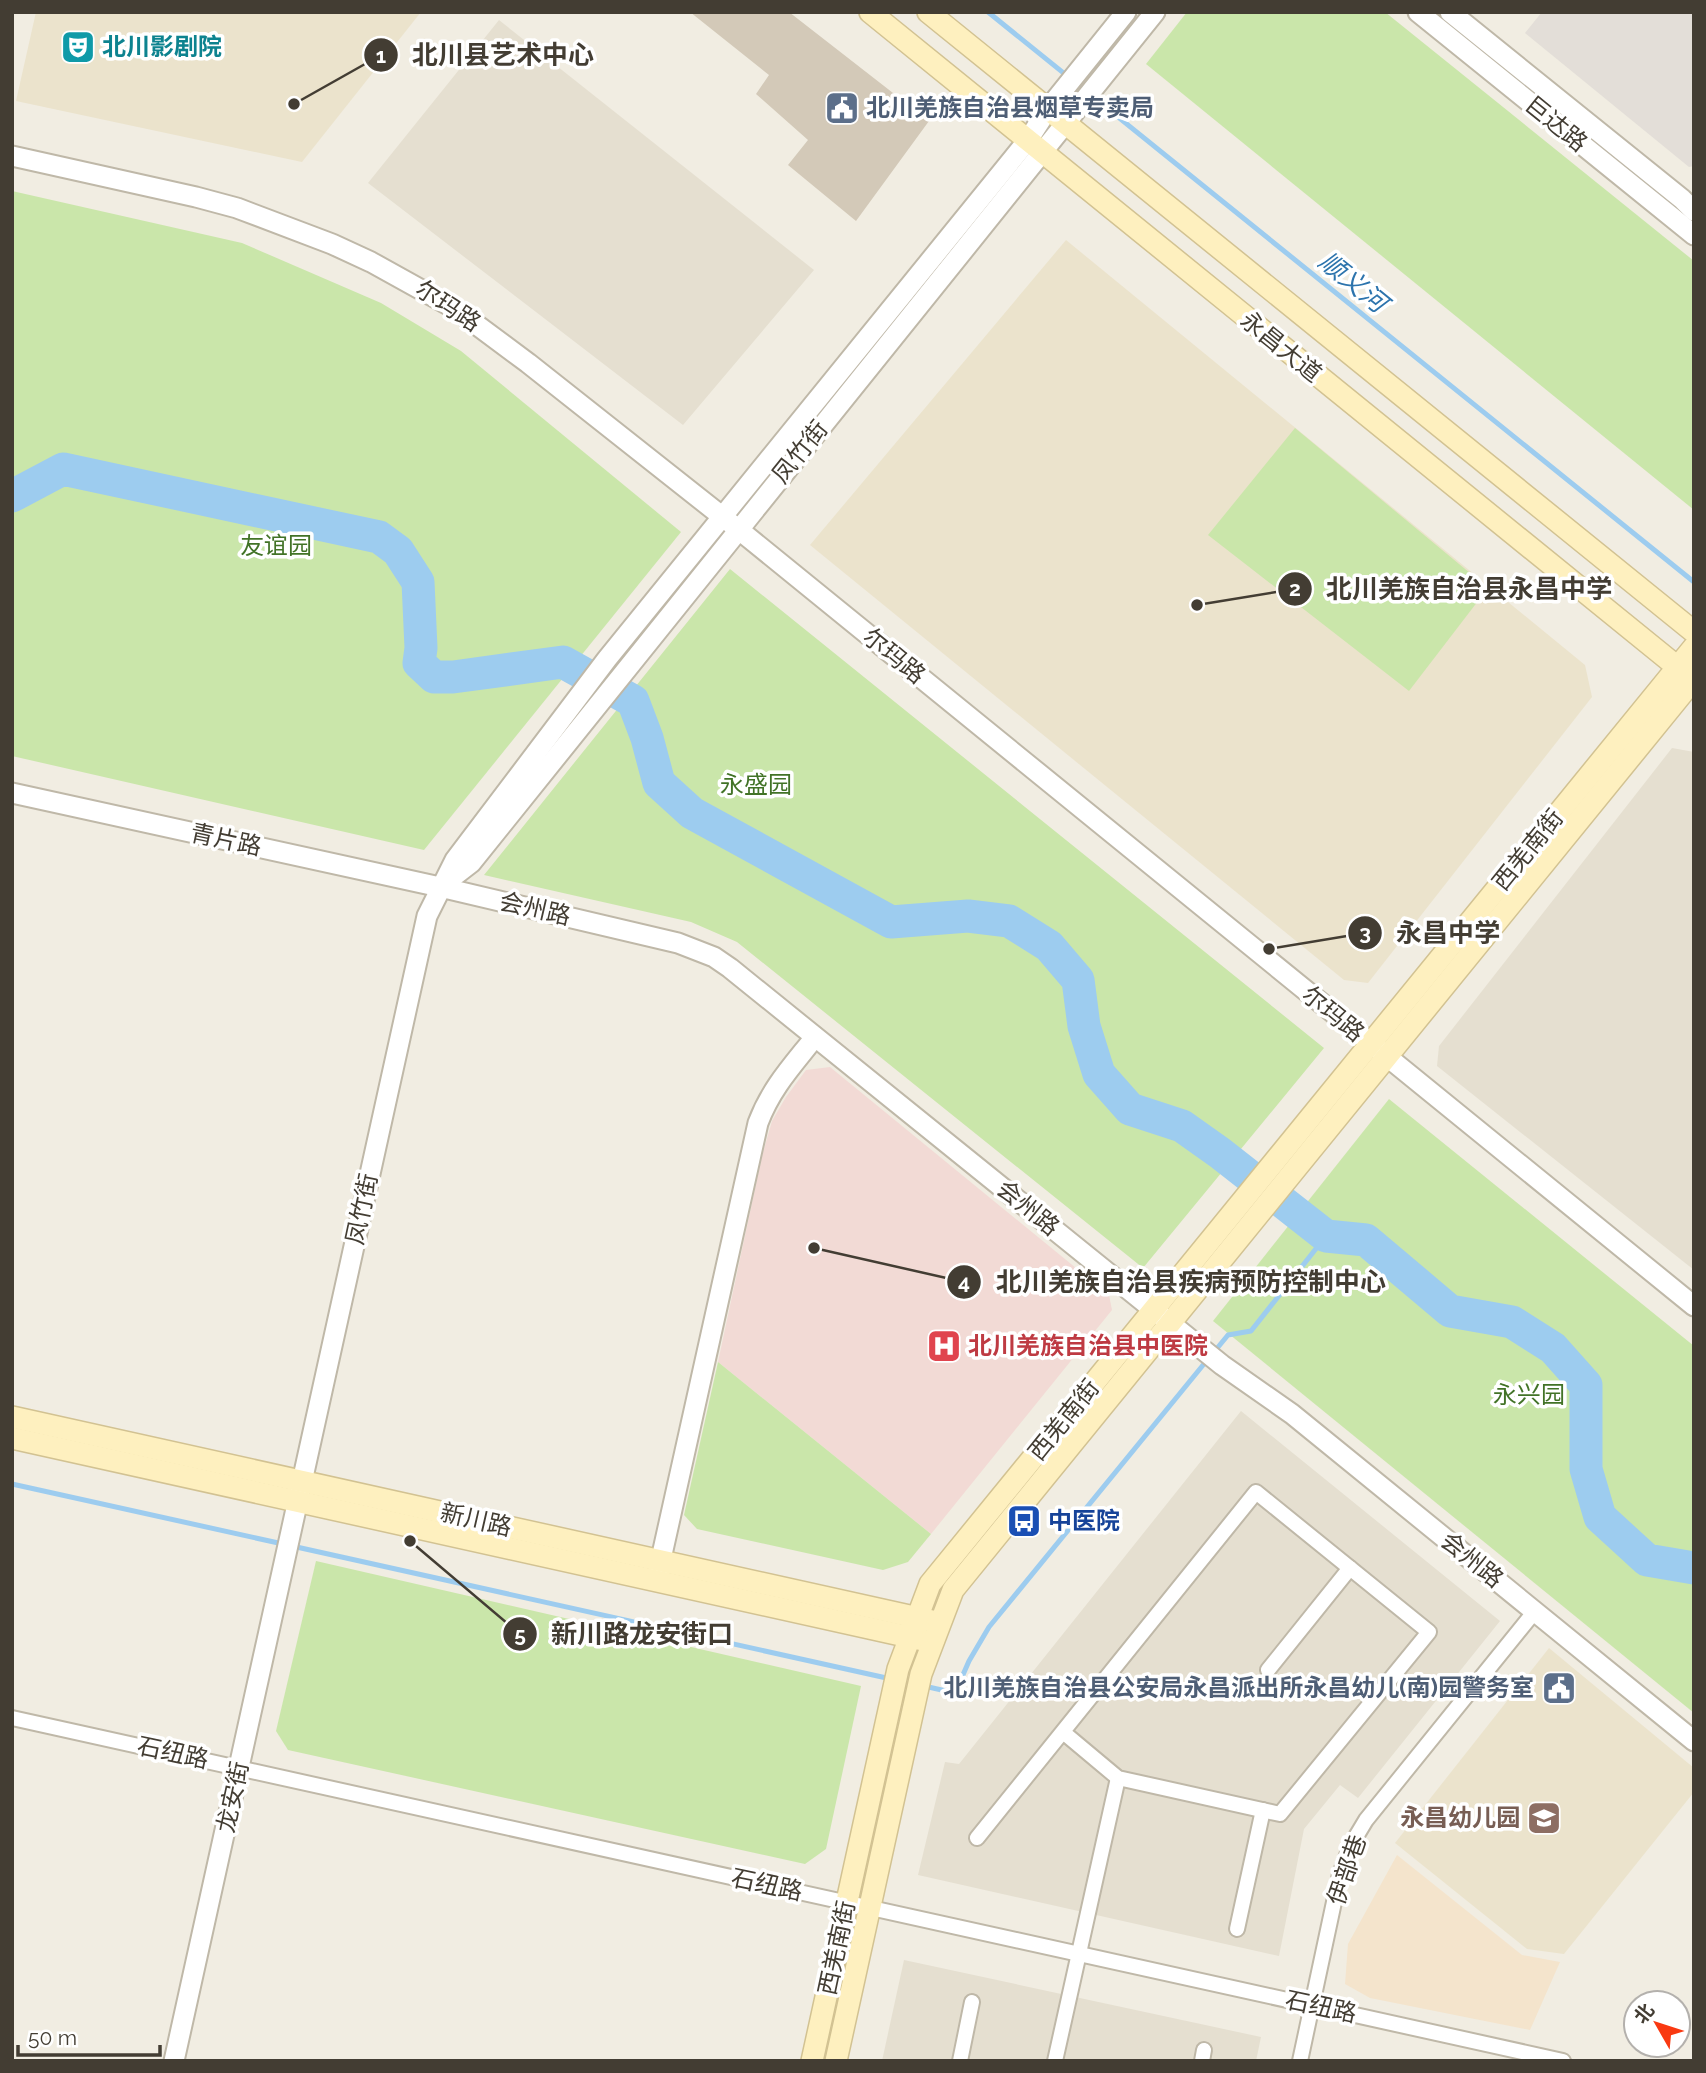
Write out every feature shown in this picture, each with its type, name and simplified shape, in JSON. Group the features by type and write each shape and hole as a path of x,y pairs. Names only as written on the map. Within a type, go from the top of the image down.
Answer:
{"main road":[{"name":"永昌大道","path":"870,12 1689,677"},
{"name":"永昌大道","path":"928,12 1694,632"},
{"name":"西羌南街","path":"812,2061 898,1669 930,1584 1162,1316 1256,1217 1288,1162 1689,677 1694,646"},
{"name":"西羌南街","path":"836,2061 921,1674 953,1590 1162,1316 1242,1201 1288,1162"},
{"name":"新川路","path":"12,1417 300,1491 937,1632"},
{"name":"新川路","path":"12,1438 300,1491"}],"street":[{"name":"凤竹街","path":"558,740 624,672 738,529 1034,146 1056,116 1062,92 1126,12"},
{"name":"凤竹街","path":"1056,116 1079,105 1154,12"},
{"name":"巨达路","path":"1418,12 1692,224"},
{"name":"巨达路","path":"1450,12 1682,200 1692,224"},
{"name":"凤竹街","path":"291,1532 427,916 440,887 471,863 558,740 607,659 722,517 1034,146"},
{"name":"尔玛路","path":"12,156 237,208 321,239 371,262 454,308 491,334 738,529 1694,1306"},
{"name":"青片路","path":"12,793 440,887"},
{"name":"会州路","path":"440,887 678,943 698,949 730,968 1222,1365 1292,1414 1694,1741"},
{"path":"658,1571 758,1123 766,1101 778,1083 816,1037"},
{"path":"977,1838 1256,1492 1429,1632 1280,1814 1118,1778 1063,1732"},
{"name":"龙安街","path":"174,2061 291,1532"},
{"path":"1268,1670 1350,1568"},
{"name":"伊部巷","path":"1300,2061 1340,1874 1351,1845 1366,1820 1535,1611"},
{"name":"石纽路","path":"12,1718 1563,2061"},
{"path":"1055,2061 1118,1778"},
{"path":"1237,1929 1263,1810"},
{"path":"960,2061 972,2002"}],"shaded area":[{"path":"36,12 421,12 302,162 16,101"},
{"path":"1542,12 1694,12 1694,166 1689,167 1525,33"},
{"path":"499,20 814,270 683,425 368,183"},
{"path":"1066,240 1585,665 1592,697 1368,983 1344,980 810,545"},
{"path":"1672,748 1694,752 1694,1270 1437,1066 1439,1046"},
{"name":"北川羌族自治县中医院","path":"830,1067 1109,1295 1112,1310 931,1534 718,1362 762,1156 772,1121 806,1070"},
{"path":"1241,1411 1500,1621 1358,1798 1340,1785 1304,1829 1279,1956 918,1875 945,1762 959,1764"},
{"name":"永昌幼儿园","path":"1549,1648 1694,1768 1694,1792 1564,1954 1527,1949 1395,1843"},
{"path":"1397,1855 1522,1955 1560,1962 1530,2030 1370,1998 1345,1984 1348,1944"},
{"path":"904,1960 1261,2037 1256,2061 882,2061"}],"green space":[{"path":"1187,12 1385,12 1694,261 1694,510 1146,64"},
{"name":"友谊园","path":"12,191 242,243 381,303 461,351 681,532 424,850 12,756"},
{"path":"1295,428 1488,588 1409,691 1208,535"},
{"name":"永盛园","path":"730,569 1324,1048 1143,1268 737,942 691,922 484,875"},
{"name":"永兴园","path":"1389,1099 1694,1346 1694,1713 1213,1321"},
{"path":"718,1362 931,1534 908,1562 883,1570 697,1529 684,1515"},
{"path":"316,1561 861,1686 826,1849 805,1864 288,1750 276,1731"}],"building":[{"name":"北川羌族自治县烟草专卖局","path":"690,12 789,12 929,121 856,221 788,165 808,140 756,94 769,75"}],"waterway":[{"name":"顺义河","path":"988,12 1694,582"},
{"path":"12,496 63,469 379,537 398,551 418,582 421,648 419,663 434,677 453,677 563,662 633,701 647,738 659,783 692,813 891,922 968,916 1009,921 1049,946 1078,980 1084,1026 1099,1074 1130,1109 1182,1126 1326,1236 1366,1240 1450,1311 1512,1322 1553,1348 1586,1385 1586,1469 1600,1517 1647,1560 1694,1568"},
{"path":"1214,1352 1228,1335 1251,1331 1326,1236"},
{"path":"924,1686 955,1693 969,1661 989,1627 1208,1359"},
{"path":"12,1484 283,1544"},
{"path":"292,1546 891,1679"}],"place":[{"name":"北川影剧院","path":"78,47"},
{"name":"北川县艺术中心","path":"294,104"},
{"name":"北川羌族自治县烟草专卖局","path":"842,108"},
{"name":"北川羌族自治县永昌中学","path":"1197,605"},
{"name":"永昌中学","path":"1269,949"},
{"name":"北川羌族自治县疾病预防控制中心","path":"814,1248"},
{"name":"北川羌族自治县中医院","path":"944,1346"},
{"name":"中医院","path":"1024,1521"},
{"name":"新川路龙安街口","path":"410,1541"},
{"name":"北川羌族自治县公安局永昌派出所永昌幼儿(南)园警务室","path":"1559,1688"},
{"name":"永昌幼儿园","path":"1544,1818"}]}
